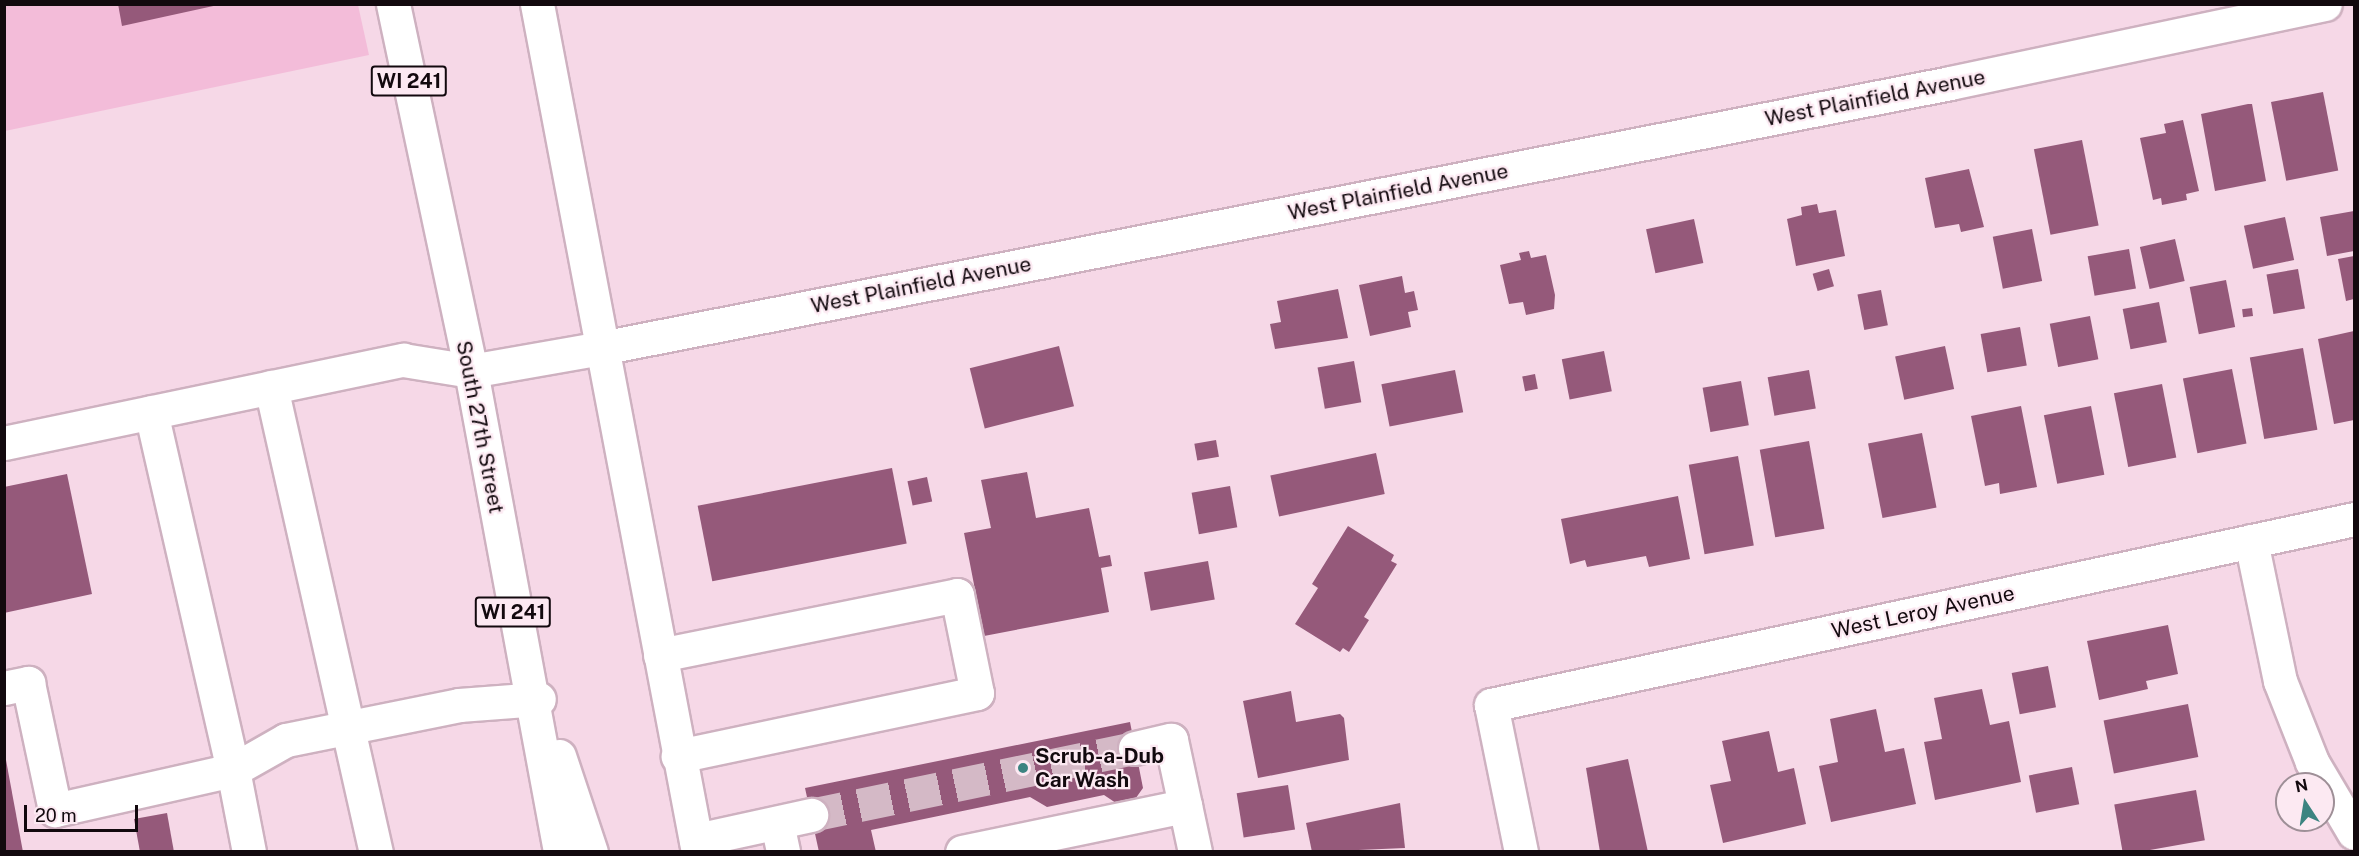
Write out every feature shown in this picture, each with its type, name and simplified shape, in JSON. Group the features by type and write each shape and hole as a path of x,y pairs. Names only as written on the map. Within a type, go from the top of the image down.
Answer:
{"street":[{"name":"South 27th Street","path":"393,4 471,372 517,632 535,700"},
{"path":"537,4 678,756 697,846 780,837 811,815"},
{"name":"West Plainfield Avenue","path":"471,372 1938,86 2325,4"},
{"path":"4,443 403,360 471,372"},
{"path":"271,387 346,728 376,852"},
{"path":"151,412 233,770 249,852"},
{"name":"West Leroy Avenue","path":"1521,852 1491,705 2355,519"},
{"path":"2251,541 2280,681 2312,762 2355,833"},
{"path":"660,655 957,595 977,693 678,756"},
{"path":"4,688 28,683 55,810 233,770 286,740 459,705 535,700"},
{"path":"535,700 560,852"},
{"path":"535,700 591,852"},
{"path":"1135,748 1171,740 1195,852"},
{"path":"962,852 1185,806"}],"shaded area":[{"path":"5,5 358,5 369,55 5,131"}],"building":[{"path":"118,4 218,4 218,5 122,26"},
{"path":"2323,92 2338,171 2286,181 2271,102"},
{"path":"2252,104 2266,181 2215,191 2201,114"},
{"path":"2183,120 2199,191 2186,194 2187,200 2162,205 2161,198 2153,200 2140,138 2166,133 2164,124"},
{"path":"2082,140 2099,225 2051,235 2034,149"},
{"path":"1969,169 1984,227 1961,232 1959,224 1935,228 1925,178"},
{"path":"1817,204 1819,213 1836,210 1845,256 1796,266 1787,219 1802,215 1801,207"},
{"path":"2354,211 2354,251 2327,256 2320,217"},
{"path":"2285,217 2294,260 2253,269 2244,226"},
{"path":"1694,219 1703,263 1655,273 1646,229"},
{"path":"2032,229 2042,281 2003,289 1993,237"},
{"path":"2175,239 2185,281 2150,289 2140,247"},
{"path":"2129,249 2136,288 2095,296 2088,256"},
{"path":"1529,251 1531,258 1546,255 1555,295 1554,309 1526,315 1523,302 1509,304 1500,265 1521,260 1519,253"},
{"path":"2354,256 2354,299 2346,301 2338,259"},
{"path":"1829,269 1834,286 1818,291 1813,274"},
{"path":"2298,269 2305,308 2273,314 2266,275"},
{"path":"1402,276 1405,293 1414,291 1418,310 1408,312 1411,327 1370,336 1359,285"},
{"path":"2226,280 2235,327 2199,334 2190,287"},
{"path":"1338,289 1348,338 1275,349 1270,324 1281,322 1277,301"},
{"path":"1881,290 1888,325 1864,330 1857,295"},
{"path":"2159,302 2167,342 2131,349 2123,309"},
{"path":"2252,308 2253,316 2243,317 2242,309"},
{"path":"2090,316 2098,359 2058,367 2050,324"},
{"path":"2020,327 2027,365 1987,372 1981,334"},
{"path":"2354,331 2354,420 2334,424 2318,339"},
{"path":"1059,346 1074,406 985,428 970,368"},
{"path":"1945,346 1954,389 1904,400 1895,357"},
{"path":"2303,348 2317,430 2264,439 2250,357"},
{"path":"1604,351 1612,391 1570,399 1562,359"},
{"path":"1354,361 1361,402 1325,409 1318,367"},
{"path":"2232,369 2247,444 2197,453 2183,379"},
{"path":"1455,370 1463,412 1390,427 1381,384"},
{"path":"1809,370 1816,408 1774,416 1768,377"},
{"path":"1535,374 1538,389 1525,391 1522,376"},
{"path":"1741,381 1749,425 1710,432 1703,388"},
{"path":"2162,384 2176,458 2128,467 2114,393"},
{"path":"2021,406 2037,487 2000,494 1999,483 1985,486 1971,416"},
{"path":"2091,406 2104,475 2057,484 2044,415"},
{"path":"1922,433 1937,508 1883,518 1868,443"},
{"path":"1216,440 1219,457 1197,461 1194,444"},
{"path":"1809,441 1824,529 1775,537 1760,450"},
{"path":"1376,453 1385,494 1279,517 1270,475"},
{"path":"1738,456 1754,546 1705,554 1689,465"},
{"path":"892,468 907,544 712,581 698,506"},
{"path":"1027,472 1036,518 1089,508 1099,557 1110,555 1112,566 1101,568 1109,612 984,636 964,533 991,528 981,480"},
{"path":"67,474 92,594 4,613 4,487"},
{"path":"927,477 932,501 913,506 907,481"},
{"path":"1230,486 1237,527 1199,534 1192,493"},
{"path":"1678,496 1690,559 1649,567 1646,556 1587,567 1585,560 1570,564 1561,519"},
{"path":"1348,526 1394,555 1391,561 1397,564 1364,617 1369,620 1349,652 1343,648 1340,652 1295,624 1318,588 1312,584"},
{"path":"1208,561 1215,599 1151,611 1144,572"},
{"path":"2168,625 2178,674 2146,681 2148,689 2099,700 2087,641"},
{"path":"2048,666 2056,707 2020,714 2012,673"},
{"path":"1982,689 1990,725 2009,721 2021,782 1935,800 1924,742 1942,739 1934,698"},
{"path":"1291,691 1296,722 1340,714 1344,718 1349,760 1258,778 1243,701"},
{"path":"2188,704 2198,757 2114,773 2104,720"},
{"path":"1876,709 1885,752 1904,748 1916,804 1831,822 1819,766 1838,762 1830,719"},
{"name":"Scrub-a-Dub Car Wash","path":"1130,722 1143,788 1133,802 1119,805 1104,795 1047,807 1030,797 871,830 876,852 819,852 805,788"},
{"path":"1769,731 1778,772 1794,768 1806,824 1723,843 1710,785 1731,781 1722,741"},
{"path":"1628,759 1648,852 1600,852 1586,768"},
{"path":"6,760 23,852 5,852"},
{"path":"2072,767 2079,804 2036,813 2029,775"},
{"path":"1288,785 1295,829 1244,838 1237,793"},
{"path":"2196,790 2205,840 2138,852 2123,852 2114,804"},
{"path":"1400,803 1405,848 1312,852 1306,823"},
{"path":"167,813 174,852 140,852 134,819"}],"tunnel":[{"path":"811,815 1135,748"}],"place":[{"name":"Scrub-a-Dub Car Wash","path":"1023,768"}]}
